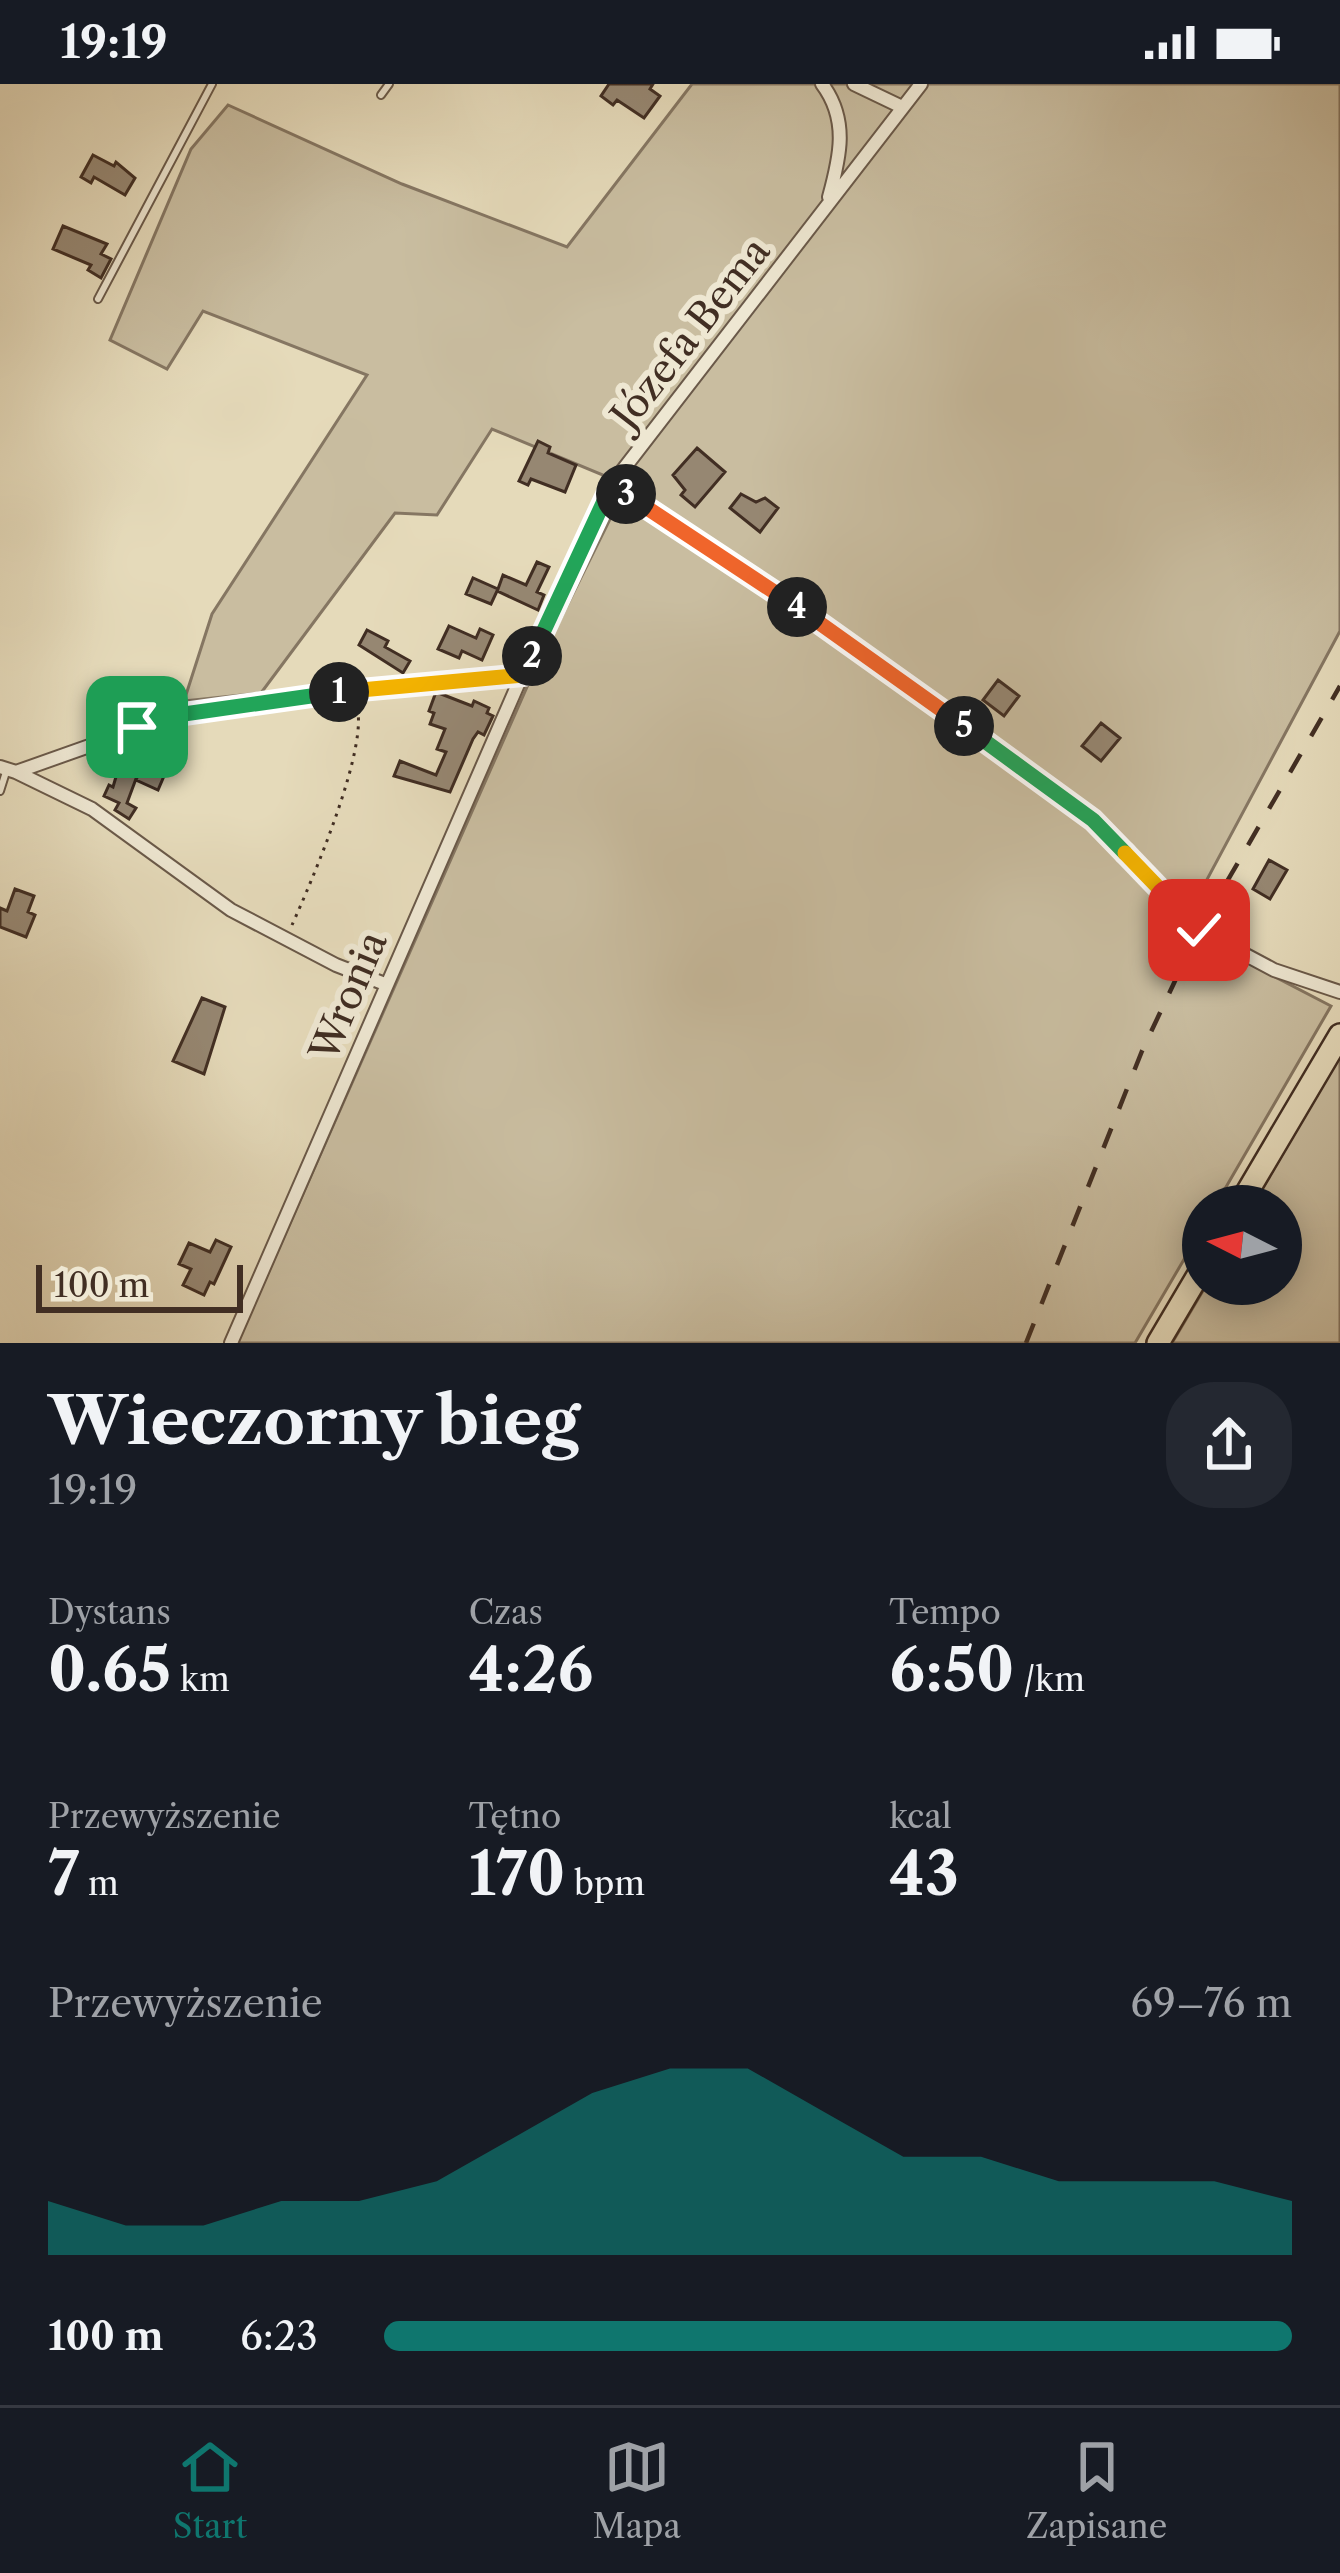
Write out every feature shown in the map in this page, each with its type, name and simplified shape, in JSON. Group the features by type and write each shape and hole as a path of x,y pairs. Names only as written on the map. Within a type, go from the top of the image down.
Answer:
{"main road":[{"path":"1251,1185 1340,1035"},
{"path":"1158,1343 1182,1302"}],"street":[{"path":"822,84 840,121 842,151 826,206"},
{"path":"854,84 902,107"},
{"name":"Józefa Bema","path":"523,675 612,484 921,84"},
{"path":"612,484 814,617 1093,820 1199,930 1274,970 1340,992"},
{"path":"8,769 177,715 347,691 523,675"},
{"name":"Wronia","path":"231,1343 523,675"},
{"path":"8,769 92,808 198,888 285,939 385,984"}],"lane":[{"path":"98,299 212,84"},
{"path":"382,95 389,84"},
{"path":"0,791 8,769"}],"path":[{"path":"285,939 330,830 359,735 360,707 347,691"}],"shaded area":[{"path":"692,84 1340,84 1340,631 1181,928 1331,1006 1227,1185 1182,1185 1182,1263 1135,1343 237,1343 531,678 627,485 492,429 437,515 395,513 261,693 184,701 212,614 367,375 203,311 167,369 110,340 191,149 228,105 402,184 567,247"},
{"path":"1340,1056 1340,1343 1172,1343 1195,1305 1302,1305 1302,1185 1264,1185"}],"building":[{"path":"609,84 653,84 650,89 660,96 644,118 617,100 613,105 601,96"},
{"path":"93,155 114,166 116,162 135,178 125,195 94,177 91,183 81,177"},
{"path":"63,226 107,244 101,254 111,259 101,278 88,270 91,265 53,249"},
{"path":"538,441 550,447 548,453 576,465 565,492 531,479 528,485 519,481"},
{"path":"697,448 725,472 695,507 681,495 685,490 673,475"},
{"path":"741,494 756,502 765,498 778,508 760,532 730,508"},
{"path":"537,562 549,567 537,592 544,595 538,610 497,591 491,604 466,594 473,578 498,589 503,575 526,585"},
{"path":"449,626 476,638 480,629 493,635 482,660 462,651 459,658 438,649"},
{"path":"367,630 410,661 403,673 359,645"},
{"path":"998,680 1019,696 1004,716 983,700"},
{"path":"436,692 472,706 474,701 489,708 487,713 493,716 484,735 478,732 473,739 450,792 394,776 400,761 436,775 446,752 437,749 445,729 430,724"},
{"path":"1101,723 1120,738 1101,761 1082,746"},
{"path":"155,738 166,743 156,764 167,769 158,790 136,780"},
{"path":"118,770 137,776 127,803 136,808 129,819 115,810 119,803 104,796 109,785 113,787"},
{"path":"1269,860 1287,870 1270,899 1253,889"},
{"path":"15,889 34,896 28,912 35,915 26,937 0,927 0,908 7,911"},
{"path":"202,998 225,1007 204,1074 173,1061"},
{"path":"216,1240 231,1247 204,1295 183,1285 191,1269 179,1264 189,1243 210,1252"}],"railway":[{"path":"1026,1343 1142,1051 1199,930 1340,686"}],"route":[{"path":"137,727 256,702 523,675 612,484 814,617 1093,820 1199,930"}]}
